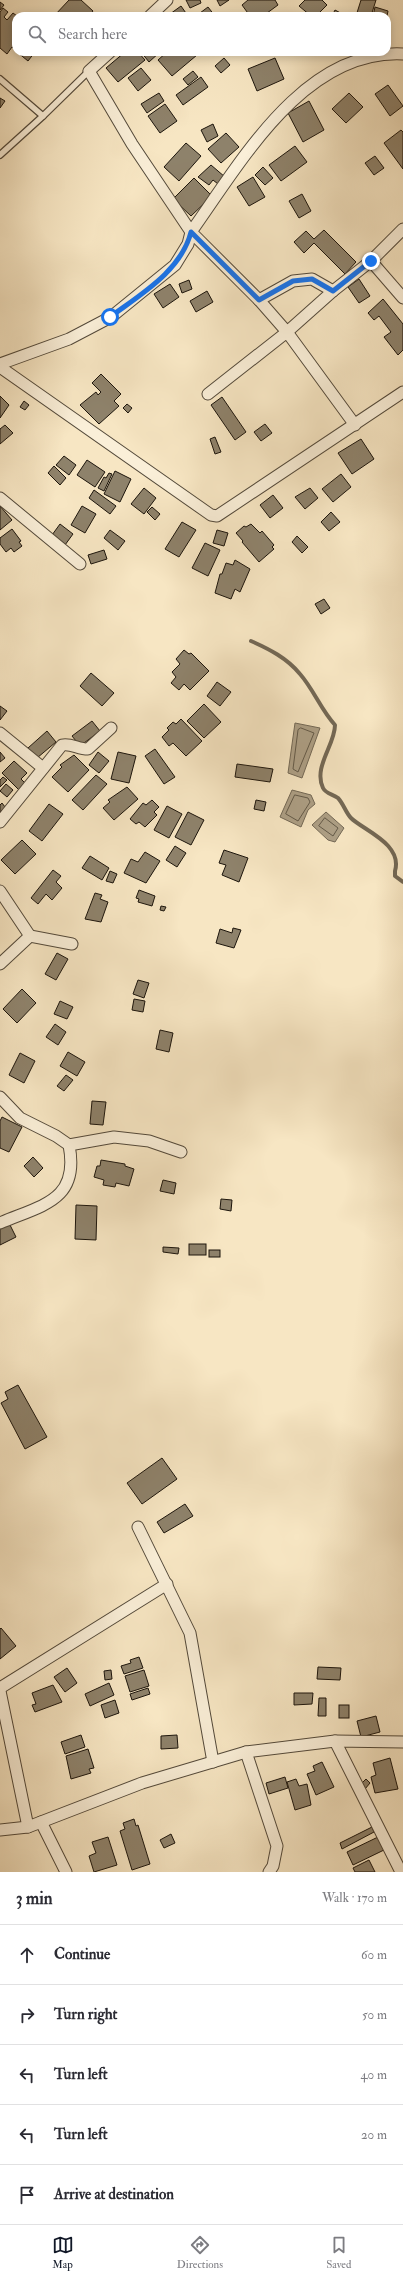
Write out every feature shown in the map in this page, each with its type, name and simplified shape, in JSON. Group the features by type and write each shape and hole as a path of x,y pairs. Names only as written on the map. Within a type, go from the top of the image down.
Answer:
{"street":[{"path":"154,12 167,0"},
{"path":"391,54 403,54"},
{"path":"106,56 89,71 132,144 191,232 259,300 287,332 354,425"},
{"path":"0,364 69,339 110,317 175,265 188,244 191,232 256,141 295,99 321,77 355,61 382,56"},
{"path":"208,394 287,332 333,291 371,261 403,230"},
{"path":"371,261 403,298"},
{"path":"259,300 293,281 312,279 333,291"},
{"path":"0,367 211,515 218,516 403,392"},
{"path":"0,498 80,564"},
{"path":"0,822 62,745 68,744 81,749 88,749 111,728"},
{"path":"0,733 43,768"},
{"path":"0,891 30,936 72,944"},
{"path":"0,964 30,936"},
{"path":"0,1097 20,1118 56,1136 69,1145 114,1137 150,1140 181,1152"},
{"path":"0,1223 49,1202 64,1190 70,1176 71,1158 69,1145"},
{"path":"138,1527 190,1633 213,1762"},
{"path":"28,1827 0,1689 167,1584"},
{"path":"0,1830 28,1827 142,1783 246,1752 335,1741 403,1742"},
{"path":"335,1741 401,1872"},
{"path":"246,1752 277,1846 275,1861 269,1872"},
{"path":"41,1822 66,1872"}],"lane":[{"path":"0,156 89,71"},
{"path":"0,79 43,116"}],"water":[{"path":"295,723 320,728 302,778 288,773"},
{"path":"292,790 311,795 315,804 308,810 301,827 280,817"},
{"path":"326,812 344,828 335,842 328,840 312,825"}],"building":[{"path":"69,0 81,0 93,11 92,12 58,12"},
{"path":"186,0 200,0 201,3 190,8"},
{"path":"217,0 229,0 220,6"},
{"path":"248,0 275,0 278,5 268,12 247,12 242,5"},
{"path":"305,0 322,0 327,5 320,12 306,12 299,6"},
{"path":"361,0 376,0 372,12 357,12"},
{"path":"0,2 4,5 0,10"},
{"path":"181,6 185,12 173,12"},
{"path":"208,7 212,12 201,12"},
{"path":"375,7 388,11 388,12 374,12"},
{"path":"3,8 8,12 4,17 7,20 12,14 12,47 7,54 0,48 0,12"},
{"path":"22,56 32,56 28,61"},
{"path":"120,56 142,56 145,60 118,82 106,68"},
{"path":"144,56 156,56 149,62"},
{"path":"162,56 196,56 172,76 158,60"},
{"path":"224,58 230,65 221,73 215,66"},
{"path":"275,58 284,79 257,91 248,69"},
{"path":"141,68 151,80 138,91 128,78"},
{"path":"193,71 198,77 188,85 183,79"},
{"path":"201,77 208,87 183,105 176,95"},
{"path":"388,85 403,106 390,116 375,94"},
{"path":"159,93 164,101 147,113 141,104"},
{"path":"349,93 363,107 346,123 332,109"},
{"path":"0,98 5,101 0,108"},
{"path":"309,101 324,130 303,142 288,113"},
{"path":"165,104 177,121 160,133 148,116"},
{"path":"213,124 218,136 207,142 201,130"},
{"path":"401,130 403,132 403,169 384,143"},
{"path":"226,133 239,147 221,163 208,149"},
{"path":"186,143 201,156 179,181 164,167"},
{"path":"295,146 307,162 281,181 269,165"},
{"path":"375,156 384,168 374,175 365,163"},
{"path":"211,165 225,177 218,184 213,180 209,185 198,177"},
{"path":"263,167 273,178 265,185 255,175"},
{"path":"253,177 265,197 249,206 237,187"},
{"path":"194,178 212,196 191,216 173,199"},
{"path":"302,194 311,211 299,218 289,201"},
{"path":"324,230 356,262 345,274 314,243 304,253 294,242 306,231 314,239"},
{"path":"359,279 370,296 359,303 348,287"},
{"path":"189,280 192,289 182,293 179,284"},
{"path":"170,284 179,297 163,308 154,294"},
{"path":"207,291 213,302 196,312 190,301"},
{"path":"383,299 403,324 403,350 398,355 384,337 391,332 379,316 374,320 368,313"},
{"path":"101,374 121,394 114,401 119,406 99,424 80,405 96,392 98,395 101,392 92,383"},
{"path":"0,396 9,405 0,418"},
{"path":"222,397 246,432 235,440 211,405"},
{"path":"24,401 29,405 25,410 20,407"},
{"path":"127,404 132,408 128,413 123,408"},
{"path":"265,424 272,433 261,441 254,432"},
{"path":"5,425 13,433 0,444 0,429"},
{"path":"215,437 221,452 215,454 210,439"},
{"path":"361,439 374,459 352,474 338,453"},
{"path":"64,456 76,465 69,475 56,465"},
{"path":"87,460 105,472 95,487 77,475"},
{"path":"54,466 66,478 60,485 48,473"},
{"path":"115,471 131,479 120,502 104,494"},
{"path":"109,473 112,474 104,491 98,488 104,477 106,478"},
{"path":"341,474 351,487 333,502 322,489"},
{"path":"144,488 156,498 144,514 131,504"},
{"path":"310,488 318,498 305,509 295,497"},
{"path":"94,490 116,506 110,514 89,498"},
{"path":"273,495 283,508 270,518 260,505"},
{"path":"0,506 12,520 0,530"},
{"path":"82,506 96,514 85,533 71,525"},
{"path":"152,507 160,514 155,520 147,512"},
{"path":"331,512 340,522 329,531 321,522"},
{"path":"182,522 196,530 179,557 165,549"},
{"path":"60,524 73,534 65,545 52,535"},
{"path":"251,524 260,533 262,531 274,545 272,547 274,549 259,562 236,533 244,526 246,527"},
{"path":"12,529 21,541 19,542 22,546 14,552 11,548 6,552 0,544 0,538"},
{"path":"110,530 125,541 118,550 104,538"},
{"path":"217,530 228,533 224,546 213,543"},
{"path":"297,536 308,547 302,553 292,542"},
{"path":"205,543 220,550 208,576 192,568"},
{"path":"104,550 107,559 91,564 88,555"},
{"path":"235,560 250,569 240,592 235,589 231,599 215,593 220,574 222,574 226,563 233,565"},
{"path":"324,599 330,608 321,614 315,604"},
{"path":"184,650 189,654 191,653 209,671 190,690 184,684 179,690 171,683 176,677 172,672 180,664 176,659"},
{"path":"91,673 114,693 102,706 80,686"},
{"path":"217,682 231,692 220,706 207,696"},
{"path":"204,704 221,722 204,738 187,721"},
{"path":"0,706 7,711 0,720"},
{"path":"181,719 202,741 186,756 173,743 169,746 162,737 169,730 167,728 173,722 176,724"},
{"path":"92,721 100,731 80,746 72,736"},
{"path":"47,731 56,742 37,758 28,748"},
{"path":"155,749 175,777 164,784 145,756"},
{"path":"0,752 5,758 0,762"},
{"path":"98,752 109,761 99,773 89,765"},
{"path":"118,752 136,756 129,783 111,779"},
{"path":"74,755 89,770 68,792 52,777 62,767 60,765"},
{"path":"14,761 27,773 21,779 26,784 19,790 2,773"},
{"path":"237,764 273,769 270,782 235,777"},
{"path":"96,775 107,784 83,810 72,800"},
{"path":"3,777 7,780 0,787 0,780"},
{"path":"6,784 13,790 7,797 0,791"},
{"path":"127,787 138,799 114,820 103,808 110,802 108,800"},
{"path":"152,800 159,807 154,812 157,815 145,827 139,822 136,824 130,819 143,803 146,805"},
{"path":"256,800 266,802 264,811 254,809"},
{"path":"2,803 5,807 0,812 0,805"},
{"path":"49,804 63,814 42,841 29,831"},
{"path":"167,806 182,814 169,838 154,830"},
{"path":"188,812 204,820 191,845 175,837"},
{"path":"22,840 36,854 15,874 1,860"},
{"path":"175,846 186,853 177,867 166,860"},
{"path":"224,850 248,858 239,882 222,875 226,865 219,863"},
{"path":"145,852 160,861 146,883 124,873 131,859 138,862"},
{"path":"90,856 109,868 102,880 82,868"},
{"path":"53,870 61,876 56,882 62,888 52,900 46,894 38,904 31,898"},
{"path":"110,871 117,874 113,883 106,881"},
{"path":"139,890 155,896 152,906 138,902 139,899 136,898"},
{"path":"95,893 102,895 100,899 108,902 101,922 85,919"},
{"path":"161,906 166,907 164,911 160,910"},
{"path":"233,928 241,930 234,948 216,943 220,929 232,933"},
{"path":"57,953 68,959 56,980 45,974"},
{"path":"138,980 149,983 144,998 133,994"},
{"path":"22,989 36,1003 17,1023 3,1009"},
{"path":"134,999 145,1001 143,1012 132,1010"},
{"path":"60,1001 73,1007 67,1019 54,1014"},
{"path":"55,1024 66,1032 58,1045 46,1037"},
{"path":"160,1030 173,1033 169,1052 156,1049"},
{"path":"68,1052 85,1062 77,1076 60,1066"},
{"path":"20,1053 35,1061 24,1083 9,1075"},
{"path":"66,1075 73,1080 64,1091 57,1086"},
{"path":"92,1101 106,1102 103,1125 90,1124"},
{"path":"2,1117 22,1127 9,1152 0,1148 0,1121"},
{"path":"33,1157 43,1168 34,1177 24,1166"},
{"path":"101,1160 125,1164 125,1166 134,1169 129,1186 116,1183 115,1187 103,1185 104,1180 94,1177 97,1166 100,1166"},
{"path":"163,1180 176,1183 174,1194 160,1191"},
{"path":"221,1199 232,1200 231,1211 220,1209"},
{"path":"76,1205 97,1206 96,1240 75,1239"},
{"path":"9,1223 16,1237 0,1245 0,1227"},
{"path":"189,1244 206,1244 206,1255 189,1255"},
{"path":"163,1247 179,1248 178,1254 163,1252"},
{"path":"209,1250 220,1250 220,1257 209,1257"},
{"path":"18,1385 47,1437 25,1449 1,1403 8,1399 5,1392"},
{"path":"162,1458 177,1479 142,1504 127,1483"},
{"path":"185,1504 193,1516 164,1533 157,1522"},
{"path":"1,1628 16,1646 0,1659 0,1629"},
{"path":"139,1657 143,1668 124,1674 121,1666 131,1663 130,1660"},
{"path":"318,1667 341,1668 340,1680 317,1679"},
{"path":"67,1668 77,1683 65,1692 54,1677"},
{"path":"111,1670 112,1679 105,1680 104,1671"},
{"path":"144,1670 149,1686 130,1692 125,1676"},
{"path":"109,1683 114,1695 90,1706 85,1694"},
{"path":"53,1685 62,1702 35,1712 32,1705 36,1704 32,1693"},
{"path":"148,1688 150,1694 132,1700 130,1694"},
{"path":"294,1693 313,1693 312,1704 294,1705"},
{"path":"319,1698 326,1698 326,1716 318,1716"},
{"path":"115,1700 119,1713 105,1718 101,1705"},
{"path":"339,1705 349,1705 349,1718 339,1718"},
{"path":"376,1716 380,1732 361,1737 357,1721"},
{"path":"81,1735 85,1747 65,1754 61,1742"},
{"path":"177,1735 178,1748 161,1749 161,1736"},
{"path":"88,1749 94,1768 89,1769 91,1773 71,1779 66,1756"},
{"path":"390,1758 398,1789 375,1793 371,1777 376,1775 373,1763"},
{"path":"322,1762 334,1787 316,1795 307,1774 315,1771 313,1766"},
{"path":"285,1777 288,1788 269,1794 266,1783"},
{"path":"296,1779 299,1786 307,1784 311,1805 295,1810 287,1782"},
{"path":"366,1779 370,1783 365,1789 360,1785"},
{"path":"134,1819 136,1826 138,1825 150,1864 132,1870 120,1831 125,1829 123,1823"},
{"path":"372,1827 374,1832 342,1849 340,1843"},
{"path":"171,1834 175,1843 164,1848 160,1840"},
{"path":"108,1837 117,1865 94,1872 89,1856 96,1853 92,1842"},
{"path":"378,1837 384,1850 353,1865 347,1852"},
{"path":"369,1860 375,1872 355,1872 353,1868"}],"waterway":[{"path":"251,641 277,654 295,668 305,680 335,725 332,740 322,764 321,780 323,788 326,792 338,798 351,818 388,846 396,861 395,876 403,882"}],"route":[{"path":"110,317 144,292 175,265 188,244 191,232 259,300 293,281 312,279 333,291 371,261"}]}
